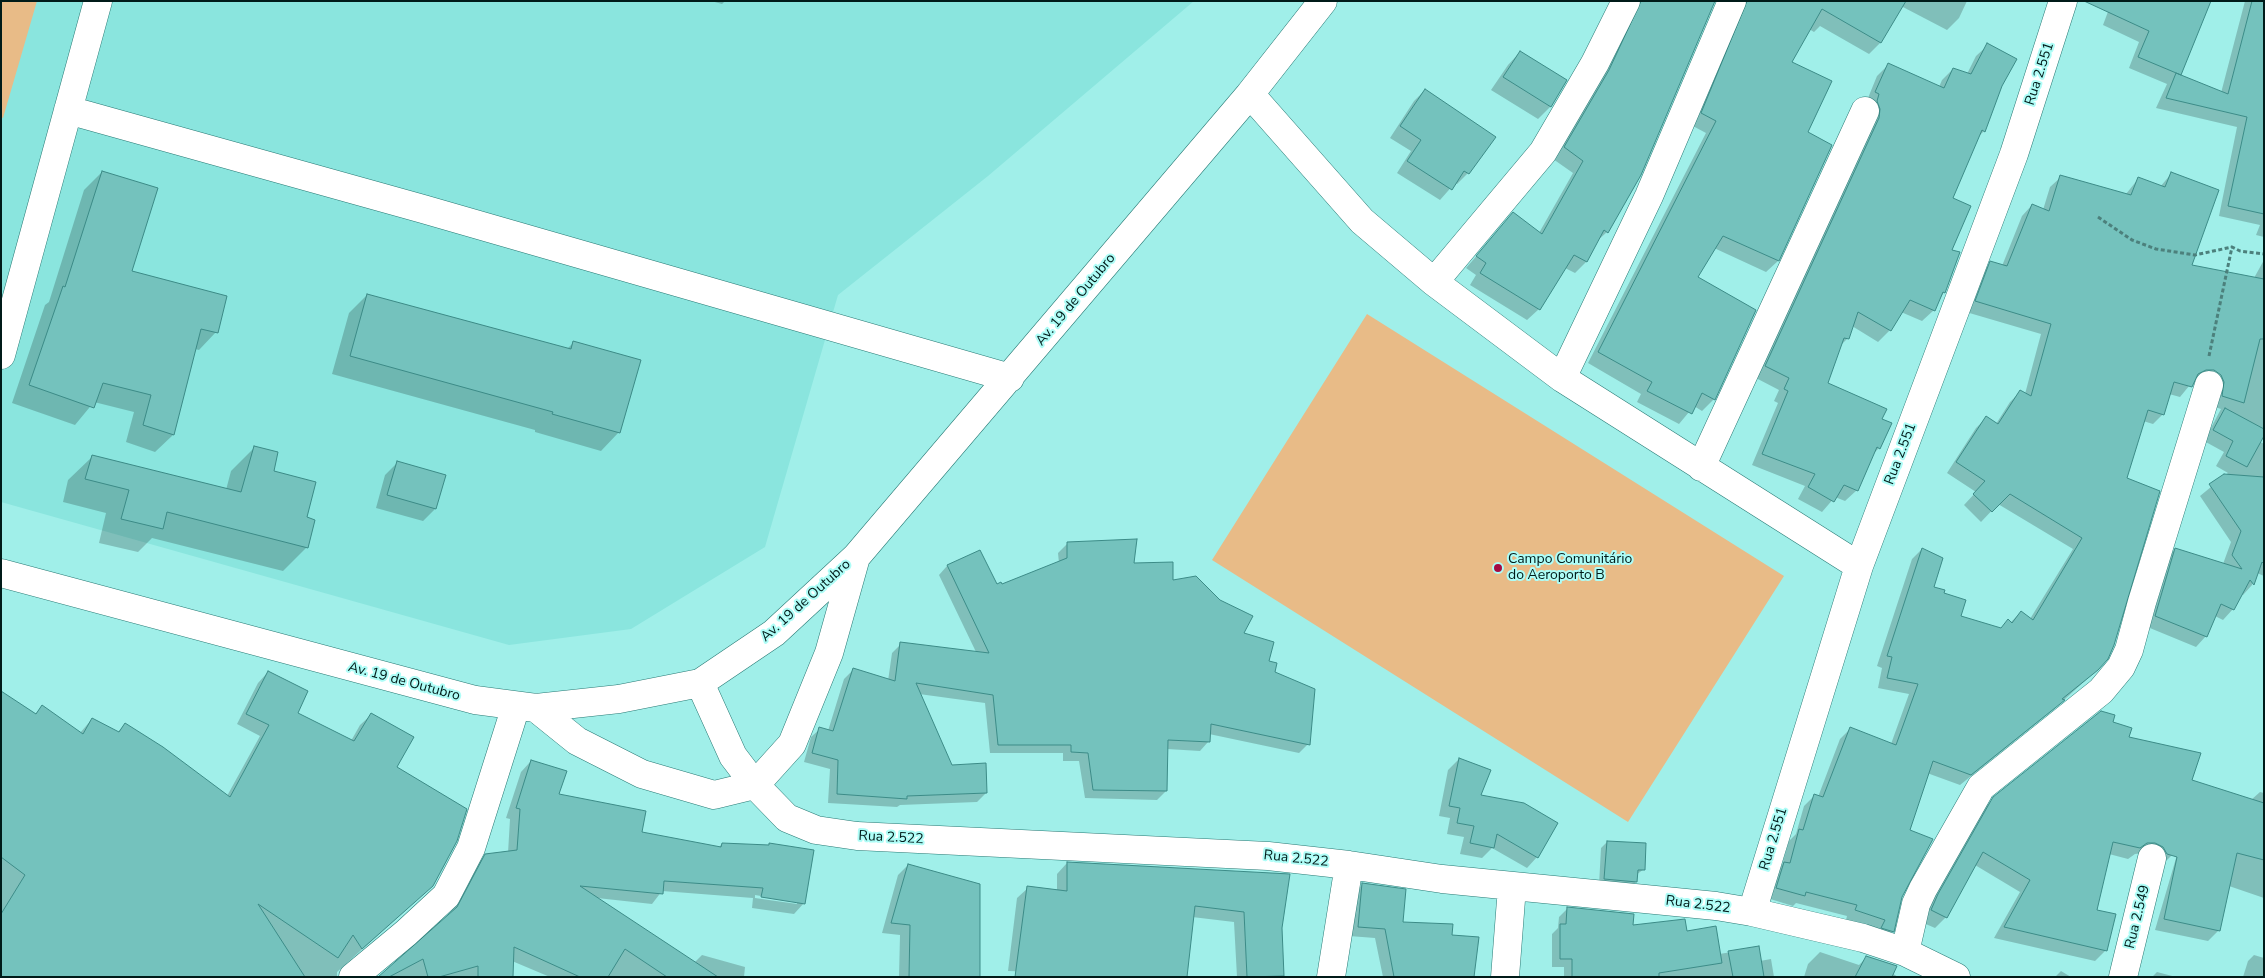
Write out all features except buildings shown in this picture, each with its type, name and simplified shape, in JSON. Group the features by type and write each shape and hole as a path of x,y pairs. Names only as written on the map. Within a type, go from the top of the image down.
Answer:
{"street":[{"path":"1,355 98,1"},
{"name":"Av. 19 de Outubro","path":"1,573 475,700 526,707 619,700 700,683 774,633 856,557 1250,94 1323,1"},
{"path":"1434,282 1543,152 1595,63 1626,1"},
{"path":"1562,378 1649,196 1732,1"},
{"name":"Rua 2.551","path":"1752,912 1859,566 2014,154 2064,1"},
{"path":"1250,94 1362,221 1434,282 1562,378 1859,566"},
{"path":"68,110 489,228 1010,378"},
{"path":"1700,467 1865,111"},
{"path":"1905,952 1916,904 1922,889 1981,787 2101,691 2121,668 2129,650 2209,385"},
{"path":"353,977 406,933 446,896 472,848 526,707 577,741 642,774 714,795 755,785 792,744 829,653 856,557"},
{"name":"Rua 2.522","path":"700,683 732,756 755,785 787,818 816,830 857,836 1268,856 1512,887 1670,901 1752,912 1863,938 1905,952 1956,977"},
{"name":"Rua 2.549","path":"2123,977 2152,858"},
{"path":"1332,977 1349,865"},
{"path":"1505,977 1512,887"}],"path":[{"path":"2098,217 2132,240 2156,249 2195,255 2232,247 2240,251 2264,254"},
{"path":"2209,385 2210,353 2232,247"}],"shaded area":[{"path":"1,1 1194,1 988,176 838,295 765,547 631,629 509,645 1,502"},
{"path":"1,1 37,1 3,118 1,117"},
{"name":"Campo Comunitário do Aeroporto B","path":"1367,314 1784,576 1628,822 1212,560"}],"place":[{"name":"Campo Comunitário do Aeroporto B","path":"1498,568"}]}
